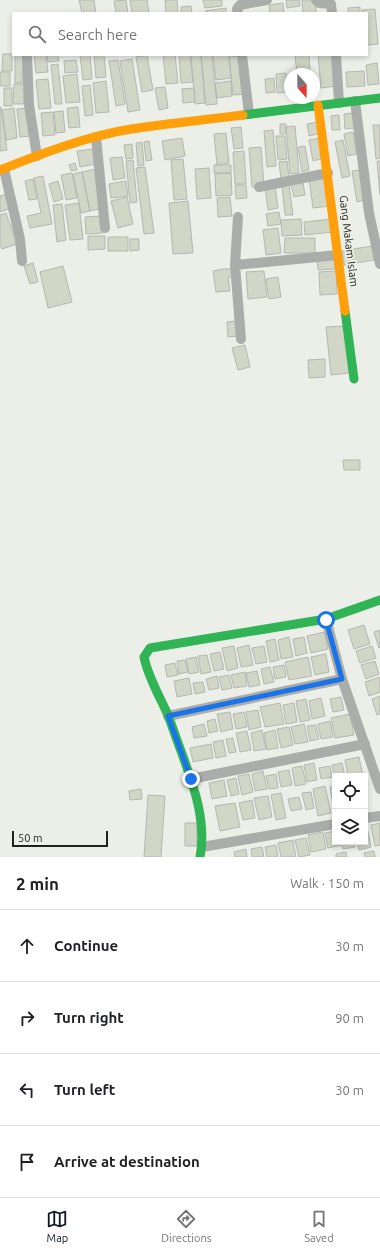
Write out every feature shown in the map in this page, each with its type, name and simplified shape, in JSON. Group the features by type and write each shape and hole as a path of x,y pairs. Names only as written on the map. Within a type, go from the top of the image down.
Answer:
{"street":[{"path":"238,12 237,9 240,5 267,0"},
{"path":"316,0 320,3 331,4 332,12"},
{"path":"27,56 29,105 37,156"},
{"path":"242,56 249,114"},
{"path":"336,56 339,103"},
{"path":"22,261 20,239 2,170 37,156 96,137 130,129 380,98"},
{"path":"355,102 376,228 380,264"},
{"name":"Gang Makam Islam","path":"318,105 354,379"},
{"path":"96,137 105,228"},
{"path":"259,187 328,173"},
{"path":"238,217 235,265 241,340"},
{"path":"235,265 338,255"},
{"path":"332,825 201,852 200,812 191,779 168,716 146,667 144,656 150,648 326,620 380,600"},
{"path":"326,620 342,679 380,789"},
{"path":"168,716 342,679"},
{"path":"191,779 365,744"},
{"path":"368,818 380,816"}],"building":[{"path":"79,0 94,0 96,12 82,12"},
{"path":"126,0 128,12 116,12 114,1"},
{"path":"130,0 147,0 149,12 132,12"},
{"path":"165,0 177,0 178,12 166,12"},
{"path":"203,0 222,0 222,6 205,8"},
{"path":"286,0 299,0 300,6 287,8"},
{"path":"302,0 315,0 316,12 303,12"},
{"path":"283,3 284,12 270,12 269,5"},
{"path":"191,6 192,12 181,12 181,7"},
{"path":"360,7 360,12 348,12 348,8"},
{"path":"226,8 226,12 205,11"},
{"path":"375,9 378,44 368,45 368,12 362,12 362,10"},
{"path":"3,54 12,54 12,71 2,71"},
{"path":"15,56 23,56 22,83 15,83"},
{"path":"34,56 46,56 48,72 36,73"},
{"path":"47,56 58,56 59,61 48,62"},
{"path":"80,56 90,56 92,79 83,80"},
{"path":"94,56 104,56 106,77 96,78"},
{"path":"147,56 153,90 142,92 136,57"},
{"path":"163,56 175,56 178,83 166,84"},
{"path":"179,56 190,56 193,82 181,83"},
{"path":"191,56 201,56 205,103 195,104"},
{"path":"201,56 212,56 217,104 206,105"},
{"path":"213,56 229,56 231,78 216,80"},
{"path":"242,56 246,94 233,95 229,57"},
{"path":"295,56 309,56 310,68 296,68"},
{"path":"318,56 334,56 336,86 321,88"},
{"path":"132,59 140,110 128,112 120,61"},
{"path":"76,60 78,72 65,73 64,61"},
{"path":"118,60 125,104 116,106 109,61"},
{"path":"377,63 379,84 368,85 366,65"},
{"path":"58,64 62,104 55,104 51,65"},
{"path":"364,71 365,86 347,87 346,72"},
{"path":"0,72 10,72 10,86 0,86"},
{"path":"284,73 284,92 277,93 276,74"},
{"path":"77,74 80,102 66,103 63,76"},
{"path":"274,78 275,92 266,93 265,79"},
{"path":"48,79 51,108 39,109 36,80"},
{"path":"106,81 109,112 96,113 93,83"},
{"path":"231,81 232,96 217,98 215,83"},
{"path":"14,84 24,84 24,104 13,104"},
{"path":"90,85 93,115 85,116 82,86"},
{"path":"165,87 168,108 159,110 155,88"},
{"path":"4,88 12,88 12,106 4,106"},
{"path":"194,88 195,102 183,103 182,89"},
{"path":"0,107 7,150 0,151"},
{"path":"78,107 80,127 69,128 67,108"},
{"path":"14,108 17,138 6,140 2,110"},
{"path":"29,108 32,136 20,137 17,109"},
{"path":"63,111 65,132 56,133 54,112"},
{"path":"53,112 55,135 43,136 41,113"},
{"path":"353,113 355,128 345,129 344,114"},
{"path":"339,115 340,130 332,130 331,116"},
{"path":"318,122 321,133 309,136 307,124"},
{"path":"280,124 286,124 285,134 280,134"},
{"path":"373,125 380,125 380,158 376,159"},
{"path":"295,126 299,173 290,174 286,127"},
{"path":"241,127 243,148 234,149 231,128"},
{"path":"273,130 276,166 267,167 264,131"},
{"path":"353,132 357,154 348,156 344,134"},
{"path":"226,133 229,163 217,165 214,134"},
{"path":"276,136 285,136 287,159 278,160"},
{"path":"182,138 185,156 165,160 162,141"},
{"path":"320,138 324,158 313,161 309,140"},
{"path":"343,140 350,176 342,178 335,142"},
{"path":"149,141 152,160 146,161 144,142"},
{"path":"142,142 144,165 138,166 136,143"},
{"path":"132,144 133,158 126,159 124,145"},
{"path":"305,146 309,170 302,172 298,147"},
{"path":"261,147 264,186 252,187 249,148"},
{"path":"93,149 96,164 80,167 77,151"},
{"path":"244,151 246,184 235,184 233,152"},
{"path":"122,157 125,178 113,180 110,158"},
{"path":"183,159 187,199 174,200 171,160"},
{"path":"133,160 137,202 130,203 126,161"},
{"path":"287,161 289,178 281,179 279,162"},
{"path":"377,161 380,161 380,195"},
{"path":"75,163 77,170 71,171 69,165"},
{"path":"214,165 231,165 231,173 214,173"},
{"path":"145,167 154,233 144,234 136,168"},
{"path":"209,168 211,198 197,199 195,169"},
{"path":"96,169 103,208 90,211 82,172"},
{"path":"359,170 364,200 357,202 352,171"},
{"path":"82,172 90,211 81,213 73,174"},
{"path":"72,173 77,198 66,200 61,175"},
{"path":"231,173 232,195 216,196 215,174"},
{"path":"43,176 52,224 30,228 27,216 41,213 34,178"},
{"path":"326,176 330,206 313,208 309,179"},
{"path":"33,179 37,199 29,200 25,181"},
{"path":"58,181 63,199 54,202 49,184"},
{"path":"126,181 128,196 111,198 109,184"},
{"path":"303,182 305,195 294,197 291,184"},
{"path":"235,185 246,185 247,198 236,199"},
{"path":"289,185 293,215 285,215 282,186"},
{"path":"275,186 278,208 268,210 265,187"},
{"path":"6,194 11,208 0,212 0,196"},
{"path":"127,197 133,224 118,228 111,201"},
{"path":"230,197 232,216 218,217 217,198"},
{"path":"188,201 193,253 173,254 169,203"},
{"path":"79,203 83,239 70,240 65,205"},
{"path":"62,204 66,240 57,242 53,205"},
{"path":"279,212 281,224 268,226 266,214"},
{"path":"6,213 17,244 2,249 0,244 0,215"},
{"path":"102,216 103,233 86,234 85,217"},
{"path":"301,219 302,235 282,236 281,220"},
{"path":"332,219 333,232 305,235 304,222"},
{"path":"278,228 281,253 266,255 263,230"},
{"path":"88,236 105,236 105,249 88,250"},
{"path":"108,237 128,237 128,251 108,251"},
{"path":"285,238 315,238 315,253 284,253"},
{"path":"130,239 139,239 139,250 130,251"},
{"path":"372,246 374,260 344,265 342,251"},
{"path":"334,258 335,269 318,270 317,259"},
{"path":"33,263 38,282 30,284 24,266"},
{"path":"63,266 72,302 48,308 40,272"},
{"path":"234,269 234,277 228,277 230,291 216,292 213,271"},
{"path":"264,271 267,297 248,299 246,272"},
{"path":"336,271 337,294 320,295 319,272"},
{"path":"278,277 281,297 269,299 266,279"},
{"path":"236,321 237,336 228,337 227,322"},
{"path":"345,326 350,373 331,375 326,327"},
{"path":"245,345 250,367 238,370 232,348"},
{"path":"325,359 325,377 309,378 308,360"},
{"path":"343,460 360,460 360,470 344,470"},
{"path":"364,625 370,644 354,649 348,630"},
{"path":"380,630 380,647 379,648 374,632"},
{"path":"324,632 328,649 311,653 307,636"},
{"path":"289,637 293,657 281,659 278,640"},
{"path":"304,637 307,653 296,656 293,639"},
{"path":"275,639 279,660 270,662 266,641"},
{"path":"249,645 253,665 241,667 237,648"},
{"path":"234,646 238,668 227,671 222,648"},
{"path":"264,646 267,662 256,664 252,648"},
{"path":"372,646 376,658 360,663 356,651"},
{"path":"220,652 224,669 214,671 210,654"},
{"path":"326,654 329,672 315,675 311,657"},
{"path":"207,655 211,672 201,674 198,656"},
{"path":"196,657 199,672 189,674 186,659"},
{"path":"308,657 312,676 289,680 285,662"},
{"path":"185,660 188,672 179,674 177,661"},
{"path":"375,661 379,674 366,679 361,665"},
{"path":"175,663 178,675 167,677 165,665"},
{"path":"284,665 286,677 275,679 273,667"},
{"path":"270,667 274,682 264,684 261,669"},
{"path":"257,671 260,685 249,687 246,673"},
{"path":"245,672 247,686 234,688 231,675"},
{"path":"229,675 232,688 222,690 219,677"},
{"path":"217,676 219,688 209,690 206,679"},
{"path":"380,677 380,692 369,696 365,682"},
{"path":"189,678 192,694 177,697 174,681"},
{"path":"203,682 205,692 195,694 193,683"},
{"path":"380,696 380,714 377,715 372,699"},
{"path":"341,697 344,710 333,712 330,699"},
{"path":"321,698 325,716 312,719 309,701"},
{"path":"306,699 310,720 300,722 296,701"},
{"path":"280,703 284,724 265,727 260,707"},
{"path":"294,703 297,722 286,724 283,705"},
{"path":"258,710 261,727 249,730 246,712"},
{"path":"230,712 233,729 221,732 217,714"},
{"path":"244,712 247,727 236,729 233,714"},
{"path":"350,714 354,735 335,738 331,718"},
{"path":"215,719 218,731 209,733 207,721"},
{"path":"330,721 333,737 321,739 318,724"},
{"path":"204,724 207,736 194,738 192,727"},
{"path":"304,724 308,742 295,744 291,727"},
{"path":"316,725 319,739 310,741 307,726"},
{"path":"289,727 293,745 281,748 277,729"},
{"path":"262,730 266,749 254,751 251,733"},
{"path":"275,730 278,748 267,750 264,733"},
{"path":"247,731 251,750 240,752 236,733"},
{"path":"233,738 236,752 229,753 226,739"},
{"path":"223,740 226,756 216,758 213,742"},
{"path":"211,744 213,758 193,762 190,748"},
{"path":"359,757 362,773 347,773 345,760"},
{"path":"314,763 317,780 307,782 304,765"},
{"path":"342,763 344,773 334,773 332,765"},
{"path":"302,766 306,784 295,786 292,768"},
{"path":"330,766 332,777 321,779 319,768"},
{"path":"289,770 292,785 281,787 278,772"},
{"path":"263,771 267,789 255,791 252,774"},
{"path":"249,774 253,792 242,795 238,776"},
{"path":"276,774 278,788 269,789 266,776"},
{"path":"236,778 239,794 231,796 227,780"},
{"path":"224,780 227,796 212,799 209,783"},
{"path":"325,786 331,813 318,816 313,789"},
{"path":"330,787 332,787 332,799"},
{"path":"141,789 142,799 130,800 129,791"},
{"path":"311,792 314,808 306,810 302,793"},
{"path":"281,793 286,818 276,820 271,795"},
{"path":"148,795 165,796 161,857 144,857"},
{"path":"268,796 272,817 259,820 254,798"},
{"path":"299,797 302,809 291,811 288,799"},
{"path":"252,800 255,818 243,820 239,803"},
{"path":"235,803 240,827 220,831 215,806"},
{"path":"185,823 197,823 197,846 185,846"},
{"path":"380,823 380,845 375,846 371,825"},
{"path":"323,832 326,849 311,852 308,835"},
{"path":"332,832 332,845 341,845 328,848 325,833"},
{"path":"368,832 371,847 359,850 358,845 368,845"},
{"path":"306,838 310,855 299,857 295,840"},
{"path":"293,840 296,857 281,857 278,843"},
{"path":"276,845 278,857 267,857 265,847"},
{"path":"342,845 355,845 355,847 343,849"},
{"path":"262,847 264,857 252,857 251,849"},
{"path":"246,849 247,857 235,857 234,852"},
{"path":"374,851 375,857 365,857 364,853"},
{"path":"346,852 347,857 336,857 336,854"}],"traffic: fast":[{"path":"243,115 380,98"},
{"path":"345,311 354,379"},
{"path":"200,857 202,830 198,803 171,722 151,679 146,664 144,657 150,648 326,619 380,600"}],"traffic: slow":[{"path":"318,105 345,311"},
{"path":"0,170 64,146 114,132 243,115"}],"route":[{"path":"191,779 168,716 342,679 326,620"}]}
